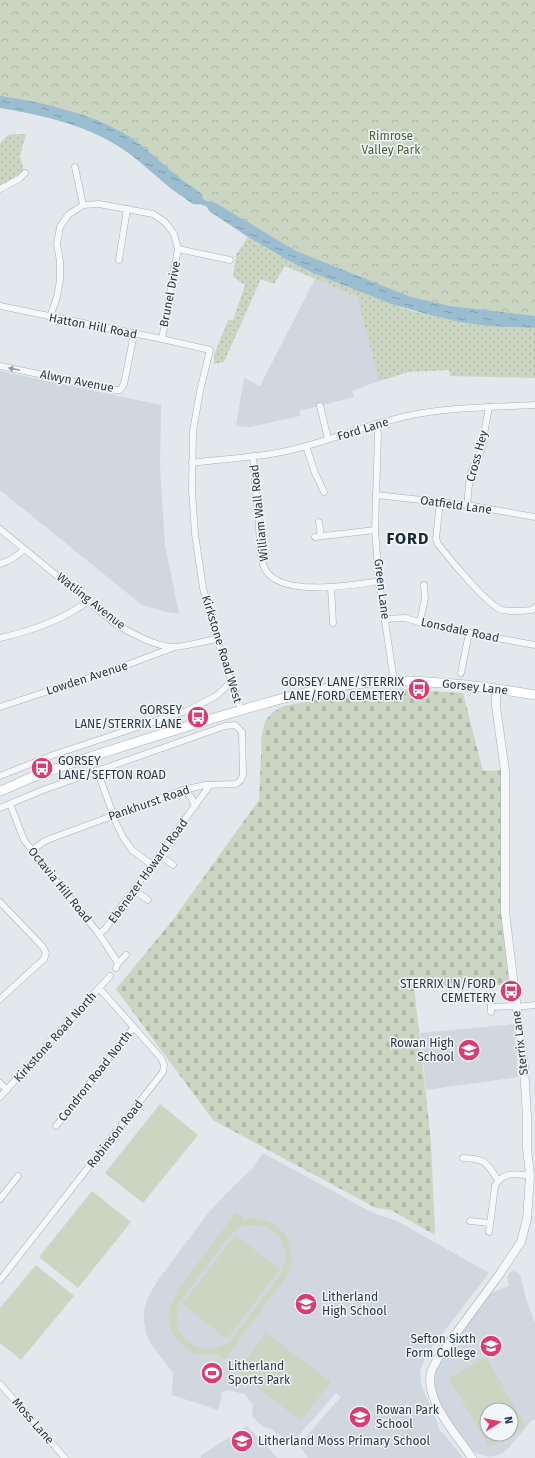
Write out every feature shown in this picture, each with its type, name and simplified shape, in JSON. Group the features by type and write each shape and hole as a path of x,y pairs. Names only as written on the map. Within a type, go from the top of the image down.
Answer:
{"main road":[{"name":"Gorsey Lane","path":"0,791 33,777 113,749 281,698 324,689 394,681 496,689 535,695"}],"street":[{"path":"50,317 57,297 60,280 60,262 56,244 60,228 68,215 83,206 75,167"},
{"path":"0,189 19,179 25,173"},
{"name":"Brunel Drive","path":"83,206 99,204 153,214 166,222 174,234 178,249 162,339"},
{"path":"119,260 127,209"},
{"path":"178,249 230,260"},
{"name":"Hatton Hill Road","path":"0,306 210,350"},
{"name":"Alwyn Avenue","path":"0,366 120,390 124,384 134,334"},
{"name":"Kirkstone Road West","path":"210,350 200,391 193,431 192,491 195,534 203,588 217,639 241,710"},
{"name":"Ford Lane","path":"192,463 282,452 376,424 417,414 462,408 535,405"},
{"path":"320,406 328,439"},
{"name":"Cross Hey","path":"467,506 470,474 481,451 489,408"},
{"name":"Green Lane","path":"376,424 378,434 375,530 379,581 394,681"},
{"path":"306,446 315,473 324,492"},
{"name":"William Wall Road","path":"253,456 261,553 265,570 278,581 290,584 331,588 379,581"},
{"name":"Oatfield Lane","path":"376,495 440,502 535,517"},
{"path":"440,502 436,538 438,544 481,594 493,606 501,610 515,612 532,610 535,607"},
{"path":"319,522 318,536 375,530"},
{"name":"Watling Avenue","path":"0,529 88,601 135,635 162,645 173,647 217,639"},
{"path":"0,564 17,557 24,549"},
{"path":"420,622 425,598 424,585"},
{"path":"331,588 333,623"},
{"path":"0,638 24,632 54,621 78,609 88,601"},
{"name":"Lonsdale Road","path":"385,618 405,618 436,627 535,645"},
{"path":"461,673 469,633"},
{"name":"Lowden Avenue","path":"0,707 116,669 173,647"},
{"path":"0,776 53,755 189,710 216,696 228,685 231,680"},
{"name":"Sterrix Lane","path":"480,1458 470,1456 446,1423 439,1409 430,1382 431,1372 438,1358 499,1275 521,1242 527,1219 530,1176 526,1148 527,1117 524,1067 505,912 505,771 496,706 496,689"},
{"name":"Pankhurst Road","path":"32,850 45,841 183,790 210,785 236,784 242,778 242,735 238,727 232,725 225,726 97,770"},
{"path":"0,808 97,770 120,833 128,844 152,865"},
{"name":"Ebenezer Howard Road","path":"99,934 105,929 210,785"},
{"name":"Ebenezer Howard Road","path":"183,790 191,797 195,806"},
{"name":"Octavia Hill Road","path":"10,804 24,840 99,934 117,965 126,955"},
{"path":"159,855 173,865"},
{"path":"134,890 148,900"},
{"path":"0,902 43,947 46,953 44,959 1,997"},
{"name":"Kirkstone Road North","path":"0,1097 110,976"},
{"name":"Robinson Road","path":"0,1280 163,1072 164,1065 161,1058 99,988"},
{"path":"491,1006 535,1005"},
{"name":"Condron Road North","path":"56,1126 134,1027"},
{"path":"0,1083 7,1090"},
{"path":"463,1158 484,1161 498,1180"},
{"path":"489,1232 495,1186 498,1180 502,1177 513,1174 530,1176"},
{"path":"0,1199 18,1176"},
{"path":"470,1221 490,1223"},
{"name":"Moss Lane","path":"0,1384 65,1458"}],"shaded area":[{"path":"315,279 357,297 379,381 352,391 354,397 299,411 300,416 250,427 236,426 244,378 260,386"},
{"path":"0,371 161,405 160,468 165,545 179,614 142,605 0,490"},
{"name":"Rowan High School","path":"514,1024 518,1077 426,1090 420,1033"},
{"name":"Litherland High School","path":"263,1153 373,1213 397,1221 489,1273 426,1355 420,1371 421,1385 437,1421 439,1430 463,1458 308,1458 299,1445 341,1398 336,1393 291,1444 270,1428 264,1427 252,1417 253,1405 244,1394 228,1390 221,1393 222,1395 218,1410 172,1395 173,1373 151,1344 146,1333 144,1310 148,1297 158,1280 209,1212 251,1170"},
{"name":"Sefton Sixth Form College","path":"513,1271 520,1275 526,1299 535,1323 535,1420 532,1420 519,1436 519,1402 479,1402 479,1442 514,1442 507,1450 499,1455 489,1457 476,1453 467,1446 458,1434 438,1401 430,1374 484,1296 509,1286 507,1277 510,1272"},
{"name":"Litherland Moss Primary School","path":"247,1426 278,1458 201,1458 200,1456"}],"green space":[{"name":"Rimrose Valley Park","path":"0,0 535,0 535,323 446,312 336,275 201,201 106,132 0,102"},
{"path":"26,134 20,156 24,171 0,186 0,143 8,135"},
{"path":"248,237 313,273 409,310 487,326 535,328 535,378 450,376 449,370 409,372 379,381 357,297 285,266 274,284 261,279 224,362 214,364 214,355 228,320 233,320 245,285 233,277 236,255"},
{"path":"399,689 463,693 483,771 501,770 502,921 509,985 414,986 431,1142 435,1235 391,1210 376,1208 213,1120 116,989 172,921 259,800 262,734 265,721 273,712 283,706 348,694"},
{"path":"160,1104 198,1135 143,1203 105,1173"},
{"path":"92,1191 131,1222 78,1288 39,1257"},
{"path":"236,1212 243,1217 241,1220 254,1219 266,1221 276,1226 284,1233 289,1243 292,1253 291,1265 286,1277 224,1360 219,1356 220,1354 207,1355 195,1353 184,1347 176,1339 171,1329 169,1317 171,1305 177,1293 176,1292","holes":["254,1225 264,1227 278,1236 285,1252 283,1269 278,1278 231,1340 220,1346 209,1349 190,1343 183,1336 178,1326 177,1315 179,1303 230,1235 240,1227"]},
{"path":"235,1235 280,1269 227,1339 182,1304"},
{"path":"36,1265 74,1296 21,1360 0,1343 0,1308"},
{"path":"266,1333 331,1382 301,1421 237,1372"},
{"path":"486,1357 512,1402 479,1402 479,1430 449,1378"},
{"path":"519,1414 526,1426 519,1430"},
{"path":"486,1442 498,1442 489,1447"}],"water":[{"path":"0,96 67,110 116,129 141,145 202,194 203,199 207,202 214,202 296,251 411,297 450,306 535,316 535,328 487,326 434,316 391,304 313,273 248,237 209,211 207,207 191,203 142,164 105,138 61,121 0,108"}],"place":[{"name":"GORSEY LANE/STERRIX LANE/FORD CEMETERY","path":"419,689"},
{"name":"GORSEY LANE/STERRIX LANE","path":"198,717"},
{"name":"GORSEY LANE/SEFTON ROAD","path":"42,768"},
{"name":"STERRIX LN/FORD CEMETERY","path":"511,991"},
{"name":"Rowan High School","path":"469,1050"},
{"name":"Litherland High School","path":"306,1304"},
{"name":"Sefton Sixth Form College","path":"491,1346"},
{"name":"Litherland Sports Park","path":"212,1373"},
{"name":"Rowan Park School","path":"360,1417"},
{"name":"Litherland Moss Primary School","path":"242,1441"}],"district":[{"name":"FORD","path":"408,538"}]}
